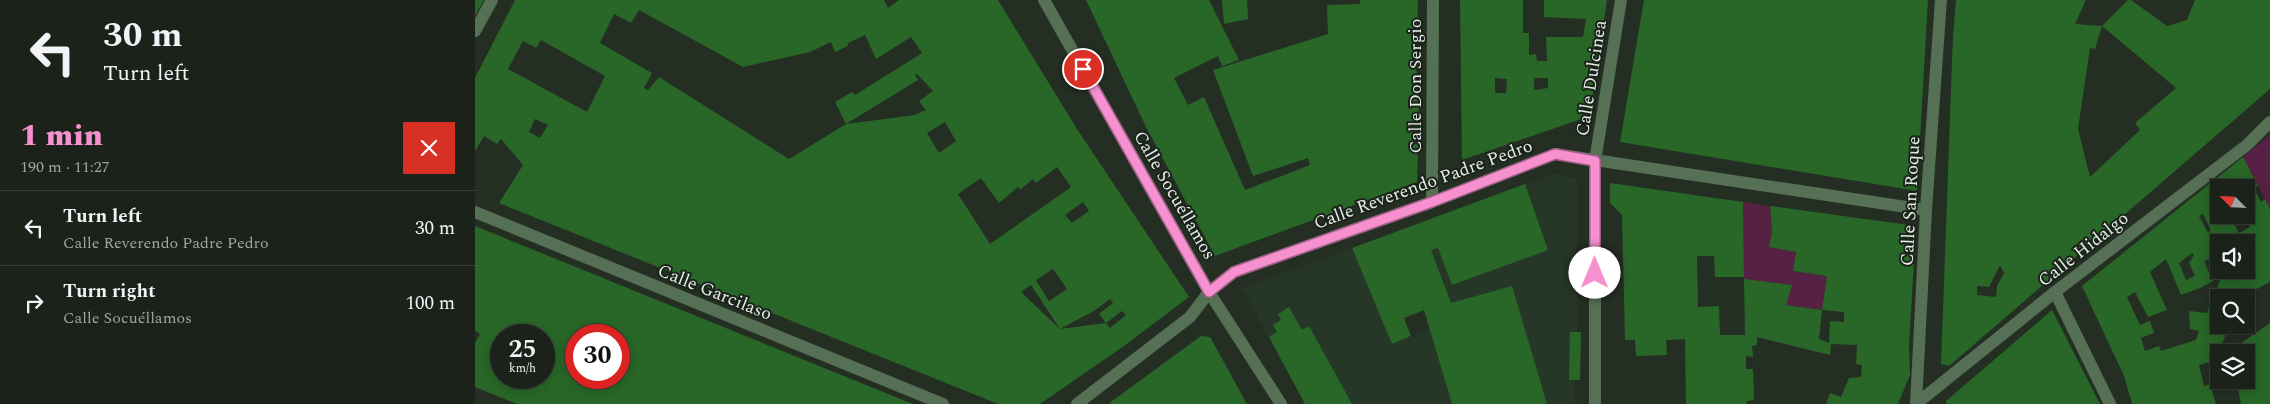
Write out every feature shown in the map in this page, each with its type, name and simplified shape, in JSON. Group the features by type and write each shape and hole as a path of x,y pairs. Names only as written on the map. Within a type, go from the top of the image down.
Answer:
{"street":[{"path":"475,31 491,0"},
{"name":"Calle Socuéllamos","path":"1044,0 1209,292 1281,404"},
{"name":"Calle Don Sergio","path":"1432,202 1433,0"},
{"name":"Calle Dulcinea","path":"1595,404 1595,161 1621,0"},
{"name":"Calle San Roque","path":"1916,404 1926,210 1941,0"},
{"name":"Calle Hidalgo","path":"1916,404 2055,292 2247,145 2270,122"},
{"name":"Calle Reverendo Padre Pedro","path":"1077,404 1189,317 1209,292 1234,272 1432,202 1555,154 1926,210"},
{"name":"Calle Garcilaso","path":"475,212 943,404"},
{"path":"2055,292 2110,404"}],"shaded area":[{"path":"2270,135 2270,209 2255,179 2243,157"},
{"path":"1553,174 1577,178 1577,332 1581,332 1580,380 1575,380 1575,404 1305,404 1242,288 1352,248 1393,344 1429,329 1420,298 1390,234"},
{"path":"1743,202 1770,206 1772,232 1769,247 1796,252 1793,271 1827,276 1822,310 1786,305 1744,279"}],"building":[{"path":"475,0 484,0 475,16"},
{"path":"515,0 884,0 888,8 899,0 998,0 1077,129 1189,297 1124,346 1040,404 998,404 499,203 523,165 501,139 497,144 484,136 475,151 475,78","holes":["639,10 743,67 810,52 831,42 835,52 865,35 876,59 911,37 922,53 855,95 852,92 835,102 846,124 789,159 659,77 648,90 644,88 652,73 600,43 614,14 631,23","541,40 605,76 587,112 508,69 523,41 536,48","917,74 933,91 919,101 926,110 915,115 846,124 918,80 915,75","535,119 548,125 540,138 529,132","945,122 956,141 939,153 927,133","1057,167 1071,187 990,244 958,194 981,178 999,203 1018,187 1020,190 1033,179 1036,183","1083,202 1089,211 1072,223 1065,215","1053,269 1067,289 1049,301 1036,280","1031,285 1060,329 1021,292","1110,299 1113,303 1099,314 1106,323 1060,329 1094,311","1122,311 1126,315 1110,328 1106,323"]},
{"path":"1086,0 1209,0 1239,60 1222,66 1218,56 1174,78 1188,105 1204,97 1245,190 1310,165 1308,158 1253,176 1213,70 1328,34 1327,5 1360,4 1360,0 1418,0 1416,58 1419,117 1417,182 1215,256 1146,127"},
{"path":"1222,0 1247,0 1248,19 1224,24"},
{"path":"1460,0 1523,0 1523,33 1529,33 1529,55 1536,54 1537,61 1547,61 1546,37 1583,37 1586,19 1544,17 1544,0 1607,0 1590,116 1462,160","holes":["1495,78 1507,79 1506,93 1495,93","1534,78 1548,78 1548,88 1534,90"]},
{"path":"1644,0 1928,0 1917,191 1620,142"},
{"path":"1956,0 2086,0 2075,24 2102,26 2128,0 2131,0 2167,26 2187,20 2195,0 2270,0 2270,89 1949,366 1941,364 1953,35","holes":["2102,26 2176,88 2135,123 2140,130 2090,177 2078,129 2090,48 2095,49","2000,265 2004,273 1997,286 1996,297 1977,295 1977,286 1989,287"]},
{"path":"2243,157 2254,179 2216,179"},
{"path":"1610,183 1743,202 1744,277 1715,277 1714,256 1697,256 1698,307 1719,306 1720,335 1745,335 1744,279 1792,285 1786,305 1822,310 1827,276 1793,271 1796,252 1769,247 1772,232 1770,206 1916,226 1909,345 1910,375 1898,404 1826,404 1830,393 1841,397 1849,378 1861,377 1862,365 1856,364 1857,345 1831,344 1830,355 1757,337 1757,345 1752,346 1753,357 1746,356 1746,369 1753,369 1754,400 1747,401 1747,404 1686,404 1685,339 1666,340 1667,355 1636,356 1635,340 1625,340 1622,215 1610,203","holes":["1822,310 1844,312 1844,322 1830,321 1829,343 1819,339"]},
{"path":"2210,183 2210,224 2234,224 2239,233 2250,227 2248,224 2255,224 2255,191 2261,202 2265,199 2270,209 2270,282 2255,290 2216,289 2220,279 2255,279 2255,234 2210,234 2210,258 2204,261 2210,279 2213,281 2181,295 2166,259 2150,272 2167,310 2148,317 2135,292 2127,297 2140,325 2150,321 2154,333 2141,338 2145,351 2159,346 2161,351 2196,340 2199,331 2190,329 2189,311 2207,313 2210,305 2210,334 2226,334 2222,344 2210,344 2210,362 2199,365 2204,386 2210,384 2216,404 2132,404 2124,376 2082,286","holes":["2203,214 2211,230 2208,233 2199,216","2192,253 2194,255 2189,263 2195,276 2186,280 2179,263"]},
{"path":"1525,184 1548,250 1452,285 1438,248 1431,250 1451,303 1512,286 1547,404 1452,404 1424,310 1404,318 1411,336 1392,344 1352,248"},
{"path":"475,226 913,404 517,404 475,387 475,343 480,334 475,331"},
{"path":"1289,307 1302,330 1309,326 1352,404 1305,404 1269,337 1277,332 1273,325 1281,320 1278,314"},
{"path":"2052,310 2100,404 1946,404 1946,401"},
{"path":"2270,323 2270,404 2241,404 2238,389 2255,389 2255,344 2240,344"},
{"path":"1570,332 1581,332 1580,380 1569,380"},
{"path":"1201,336 1210,337 1247,404 1108,404"}],"route":[{"path":"1083,69 1209,292 1234,272 1432,202 1555,154 1595,161 1595,273"}]}
